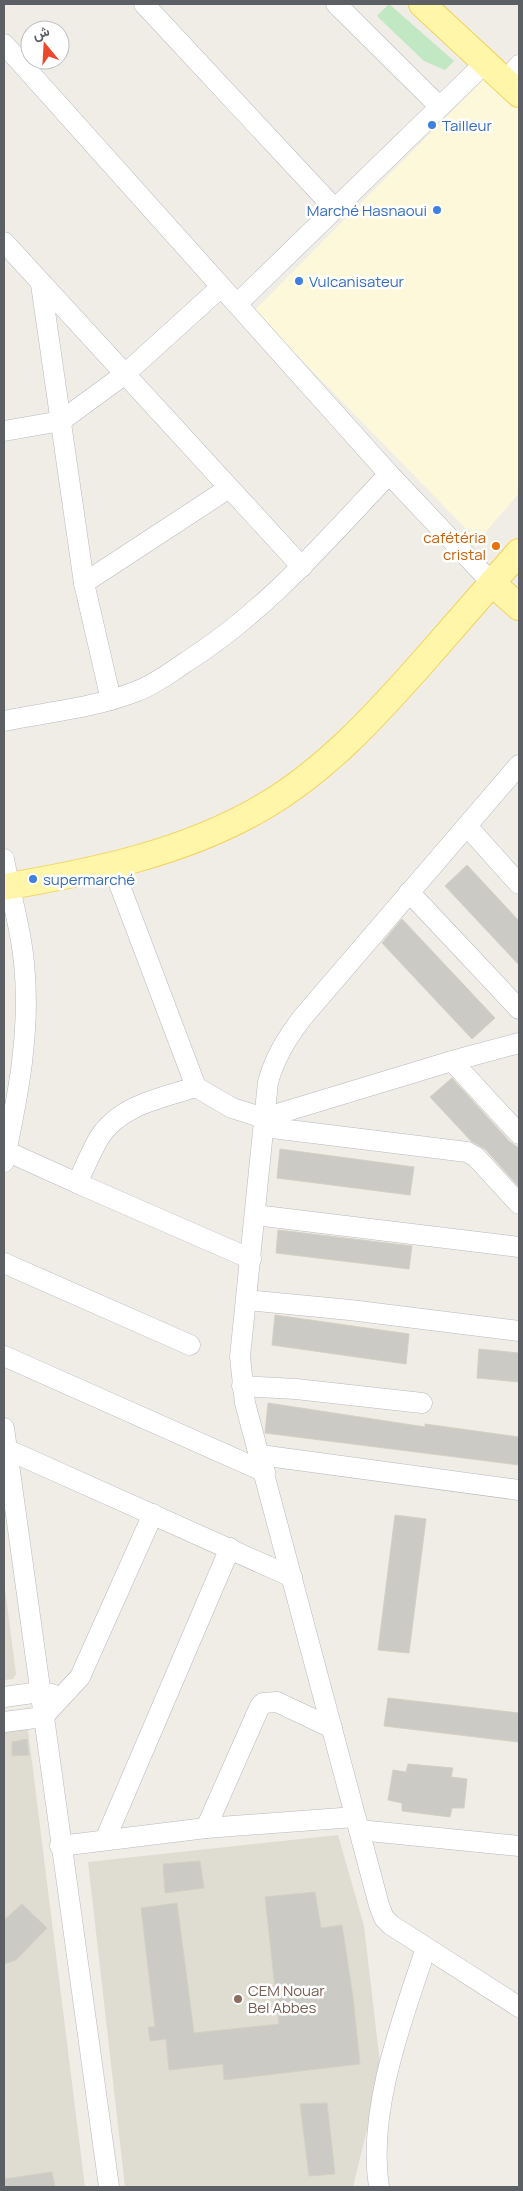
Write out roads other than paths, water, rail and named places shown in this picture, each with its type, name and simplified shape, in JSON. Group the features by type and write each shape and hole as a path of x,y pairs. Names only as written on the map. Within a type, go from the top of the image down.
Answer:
{"main road":[{"path":"422,4 485,63 515,80"},
{"path":"6,887 112,864 213,833 264,807 314,772 380,710 519,552"},
{"path":"492,583 519,607"}],"street":[{"path":"144,4 335,209"},
{"path":"336,4 440,107"},
{"path":"4,44 389,474 492,583"},
{"path":"237,304 485,63"},
{"path":"4,242 302,567"},
{"path":"41,284 84,583 110,700"},
{"path":"4,431 61,422 125,374 221,287"},
{"path":"4,721 110,700 139,691 207,649 255,612 302,567 389,474"},
{"path":"84,583 229,488"},
{"path":"519,765 302,1018 283,1044 274,1061 268,1082 240,1357 242,1386 378,1905 384,1918 426,1948 519,2007"},
{"path":"467,826 519,884"},
{"path":"4,859 6,887 24,963 26,1033 20,1085 5,1157 77,1183 251,1260"},
{"path":"112,864 196,1086 232,1108 264,1122 467,1152 476,1157 519,1204"},
{"path":"410,892 519,1009"},
{"path":"264,1122 452,1061 519,1043"},
{"path":"452,1061 519,1134"},
{"path":"77,1183 100,1137 117,1118 138,1106 196,1086"},
{"path":"255,1215 281,1216 519,1247"},
{"path":"4,1262 190,1345"},
{"path":"247,1300 350,1310 519,1331"},
{"path":"4,1356 262,1464 519,1490"},
{"path":"242,1386 296,1389 422,1403"},
{"path":"4,1428 60,1846 109,2187"},
{"path":"6,1449 292,1577"},
{"path":"4,1722 43,1717 80,1677 153,1514"},
{"path":"105,1840 230,1548"},
{"path":"4,1697 40,1692 62,1696"},
{"path":"206,1828 263,1703 277,1702 332,1728"},
{"path":"60,1846 206,1828 357,1824 519,1846"},
{"path":"379,2187 375,2139 401,2026 426,1948"}],"place":[{"name":"Tailleur","path":"432,125"},
{"name":"Marché Hasnaoui","path":"437,210"},
{"name":"Vulcanisateur","path":"299,281"},
{"name":"cafétéria cristal","path":"496,546"},
{"name":"supermarché","path":"33,879"},
{"name":"CEM Nouar Bel Abbes","path":"238,1999"}]}
